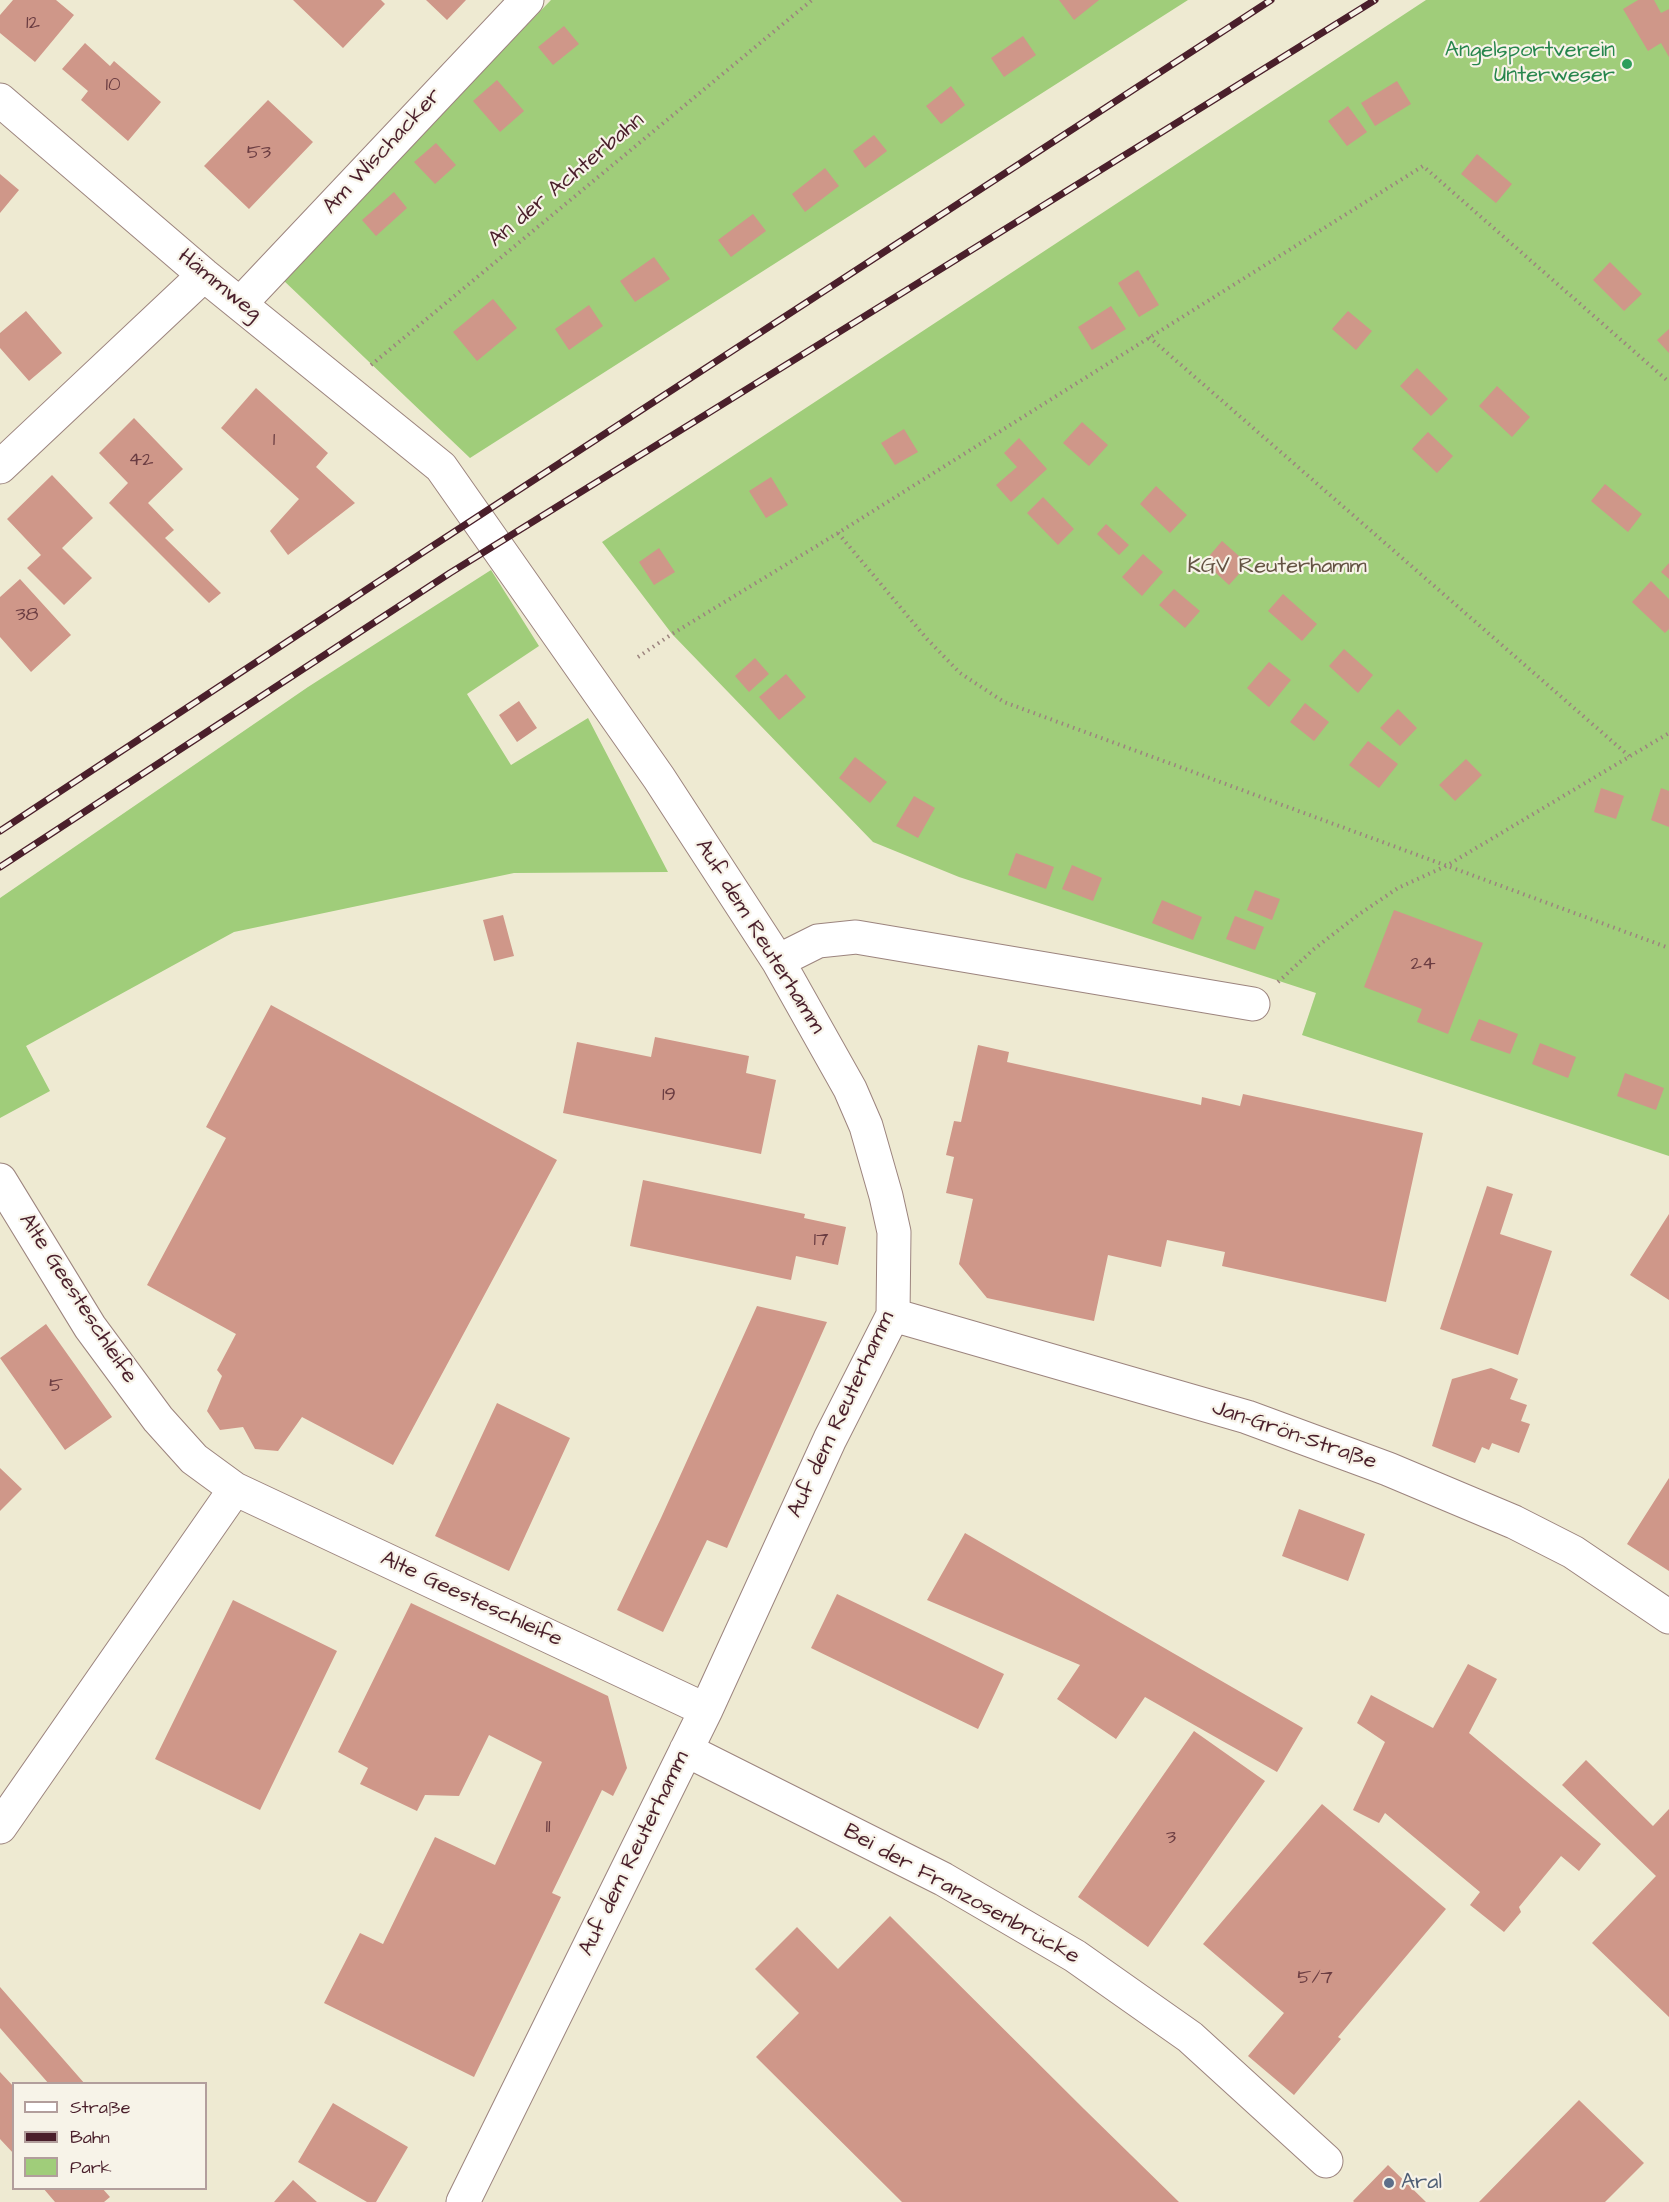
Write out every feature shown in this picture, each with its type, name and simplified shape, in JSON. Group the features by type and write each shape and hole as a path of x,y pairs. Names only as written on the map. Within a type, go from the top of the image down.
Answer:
{"street":[{"name":"Am Wischacker","path":"240,304 527,0"},
{"name":"Hämmweg","path":"0,100 204,275 441,467"},
{"path":"0,467 204,275"},
{"name":"Auf dem Reuterhamm","path":"441,467 659,778 778,961 850,1089 878,1162 894,1233 893,1315 830,1439 706,1710 463,2202"},
{"path":"778,961 818,941 856,937 1253,1004"},
{"name":"Alte Geesteschleife","path":"0,1180 90,1327 158,1419 194,1459 235,1489 706,1710"},
{"name":"Jan-Grön-Straße","path":"893,1315 1247,1417 1388,1469 1514,1522 1573,1552 1669,1617"},
{"path":"0,1827 235,1489"},
{"name":"Bei der Franzosenbrücke","path":"686,1750 943,1879 1075,1956 1190,2037 1326,2161"}],"path":[{"name":"An der Achterbahn","path":"344,388 812,0"},
{"path":"638,657 1423,166 1669,382"},
{"path":"1149,337 1629,756"},
{"path":"838,533 927,639 960,673 1004,702 1669,948"},
{"path":"1253,1004 1314,950 1358,915 1398,888 1446,866 1669,733"}],"green space":[{"path":"551,0 1188,0 470,458 282,279"},
{"name":"KGV Reuterhamm","path":"1426,0 1669,0 1669,1156 1302,1035 1316,993 959,877 873,842 672,634 602,542"},
{"path":"491,570 539,646 467,694 511,765 588,718 668,872 514,873 234,932 26,1046 50,1091 0,1118 0,898 308,687"}],"building":[{"path":"13,0 56,0 74,15 35,62 0,33 0,15"},
{"path":"293,0 381,0 385,4 343,48"},
{"path":"426,0 466,0 447,20"},
{"path":"1059,0 1099,0 1074,20"},
{"path":"1638,0 1654,0 1661,13 1669,9 1669,57 1661,43 1648,51 1623,9"},
{"path":"564,26 579,44 553,65 538,47"},
{"path":"1023,36 1036,55 1004,77 991,58"},
{"path":"85,43 110,66 114,61 161,102 128,141 81,100 88,91 62,69"},
{"path":"497,80 524,111 500,132 473,101"},
{"path":"1397,81 1411,104 1375,126 1361,103"},
{"path":"951,86 965,105 941,124 926,106"},
{"path":"268,100 313,142 249,209 204,166"},
{"path":"1348,106 1367,132 1347,146 1328,121"},
{"path":"874,135 887,151 865,168 853,151"},
{"path":"436,143 456,165 435,184 414,162"},
{"path":"1477,154 1512,184 1496,203 1461,174"},
{"path":"825,168 839,186 805,212 792,194"},
{"path":"0,174 19,190 0,213"},
{"path":"394,192 407,208 376,236 362,220"},
{"path":"753,214 766,231 731,257 718,240"},
{"path":"654,257 670,279 635,302 620,281"},
{"path":"1610,262 1642,294 1624,311 1593,280"},
{"path":"1138,270 1159,305 1139,317 1118,283"},
{"path":"493,299 517,328 477,361 453,332"},
{"path":"589,305 603,326 569,350 555,329"},
{"path":"1111,306 1126,329 1092,350 1078,327"},
{"path":"26,311 62,353 29,381 0,348 0,333"},
{"path":"1348,311 1372,331 1356,350 1332,329"},
{"path":"1669,329 1669,353 1657,340"},
{"path":"1417,368 1448,399 1431,416 1400,386"},
{"path":"1497,386 1530,417 1512,437 1479,406"},
{"path":"256,388 328,453 316,467 355,503 288,555 270,531 299,499 221,428"},
{"path":"134,418 183,469 148,503 174,530 165,538 221,593 209,603 109,503 128,483 99,453"},
{"path":"1082,422 1108,445 1089,466 1063,443"},
{"path":"904,429 918,452 895,465 881,443"},
{"path":"1428,432 1453,456 1437,473 1412,449"},
{"path":"1019,438 1047,469 1011,502 996,485 1017,467 1004,453"},
{"path":"52,475 93,518 62,548 92,578 64,605 27,568 41,555 7,519"},
{"path":"771,477 788,505 766,518 749,491"},
{"path":"1605,484 1642,514 1628,532 1591,501"},
{"path":"1156,486 1187,515 1170,533 1140,504"},
{"path":"1043,497 1074,529 1058,545 1027,513"},
{"path":"1106,524 1129,545 1119,555 1097,534"},
{"path":"1222,541 1248,564 1229,585 1204,562"},
{"path":"659,548 675,572 654,585 639,562"},
{"path":"1143,554 1163,572 1142,596 1122,577"},
{"path":"1669,563 1669,579 1661,572"},
{"path":"20,579 71,635 31,672 0,637 0,597"},
{"path":"1651,581 1669,599 1669,629 1665,633 1632,602"},
{"path":"1174,589 1200,611 1185,628 1159,605"},
{"path":"1283,594 1317,624 1302,641 1268,611"},
{"path":"1344,649 1373,675 1358,693 1329,666"},
{"path":"755,658 769,674 749,692 735,676"},
{"path":"1269,662 1291,680 1269,707 1247,688"},
{"path":"786,674 806,697 779,720 759,697"},
{"path":"519,701 537,728 517,742 499,715"},
{"path":"1305,703 1329,722 1314,741 1290,722"},
{"path":"1398,709 1417,728 1400,746 1380,728"},
{"path":"1368,741 1398,764 1379,788 1349,765"},
{"path":"855,757 887,782 870,803 839,778"},
{"path":"1466,759 1482,775 1455,801 1439,785"},
{"path":"1601,788 1624,796 1616,819 1594,812"},
{"path":"1661,788 1669,791 1669,827 1651,820"},
{"path":"914,796 935,808 918,838 896,826"},
{"path":"1016,853 1054,867 1046,889 1008,875"},
{"path":"1072,865 1102,878 1093,901 1062,889"},
{"path":"1255,890 1280,899 1272,920 1247,910"},
{"path":"1162,900 1202,917 1193,940 1152,923"},
{"path":"1394,910 1483,943 1448,1034 1417,1022 1422,1009 1364,987"},
{"path":"503,915 514,956 494,961 483,920"},
{"path":"1235,916 1264,927 1255,950 1226,939"},
{"path":"271,1005 557,1160 393,1465 302,1417 278,1451 255,1449 243,1427 220,1430 207,1411 222,1376 217,1370 236,1334 147,1285 226,1138 206,1127"},
{"path":"1479,1019 1518,1034 1510,1054 1470,1040"},
{"path":"655,1037 749,1056 746,1073 776,1080 761,1154 563,1113 577,1042 651,1057"},
{"path":"1540,1043 1576,1057 1568,1078 1532,1064"},
{"path":"978,1045 1009,1052 1007,1062 1201,1105 1202,1097 1240,1106 1243,1094 1423,1133 1386,1302 1222,1266 1225,1252 1167,1240 1161,1267 1108,1255 1094,1321 987,1298 959,1264 973,1199 946,1193 954,1157 946,1155 954,1121 961,1122"},
{"path":"1625,1073 1664,1088 1656,1110 1617,1096"},
{"path":"643,1180 805,1214 804,1218 846,1227 838,1265 796,1256 791,1280 630,1246"},
{"path":"1487,1186 1513,1194 1500,1234 1552,1251 1518,1355 1440,1329"},
{"path":"1669,1214 1669,1300 1630,1275"},
{"path":"757,1306 827,1322 727,1548 707,1540 663,1632 617,1610"},
{"path":"46,1324 112,1417 65,1450 0,1358"},
{"path":"1491,1368 1518,1379 1510,1399 1527,1405 1521,1421 1530,1424 1519,1453 1492,1443 1489,1450 1482,1447 1475,1463 1432,1446 1452,1379"},
{"path":"497,1403 570,1438 509,1571 435,1536"},
{"path":"0,1468 22,1489 0,1511"},
{"path":"1669,1478 1669,1571 1627,1544"},
{"path":"1299,1509 1365,1534 1348,1581 1282,1556"},
{"path":"965,1533 1303,1728 1277,1772 1145,1697 1116,1739 1057,1699 1080,1665 927,1600"},
{"path":"837,1594 1004,1674 978,1729 811,1648"},
{"path":"233,1600 337,1651 260,1810 155,1759"},
{"path":"411,1603 608,1696 627,1768 613,1796 602,1790 552,1893 561,1897 474,2077 324,2003 360,1933 383,1944 435,1837 495,1865 542,1762 489,1735 459,1796 425,1795 417,1811 360,1784 368,1768 338,1752"},
{"path":"1468,1664 1497,1679 1469,1733 1601,1844 1579,1871 1561,1856 1519,1907 1521,1912 1504,1932 1470,1905 1480,1892 1385,1813 1379,1823 1353,1810 1385,1742 1357,1723 1371,1695 1433,1728"},
{"path":"1194,1731 1265,1781 1148,1947 1078,1897"},
{"path":"1586,1760 1653,1826 1669,1809 1669,2017 1592,1943 1656,1876 1562,1785"},
{"path":"1322,1804 1446,1909 1338,2037 1341,2039 1294,2095 1248,2056 1284,2013 1203,1944"},
{"path":"890,1916 1179,2202 902,2202 756,2057 799,2013 755,1969 797,1927 838,1969"},
{"path":"0,1987 83,2082 47,2082 0,2028"},
{"path":"0,2072 12,2085 12,2152 0,2139"},
{"path":"1579,2100 1644,2163 1605,2202 1479,2202"},
{"path":"333,2103 408,2147 376,2202 367,2202 298,2162"},
{"name":"Aral","path":"1388,2165 1426,2202 1354,2202"},
{"path":"293,2180 317,2202 274,2202"},
{"path":"45,2190 104,2190 110,2197 104,2202 55,2202"}],"railway":[{"path":"0,831 431,547 1271,0"},
{"path":"0,867 450,573 1375,0"}],"place":[{"name":"Angelsportverein Unterweser","path":"1627,64"},
{"name":"Aral","path":"1389,2183"}]}
